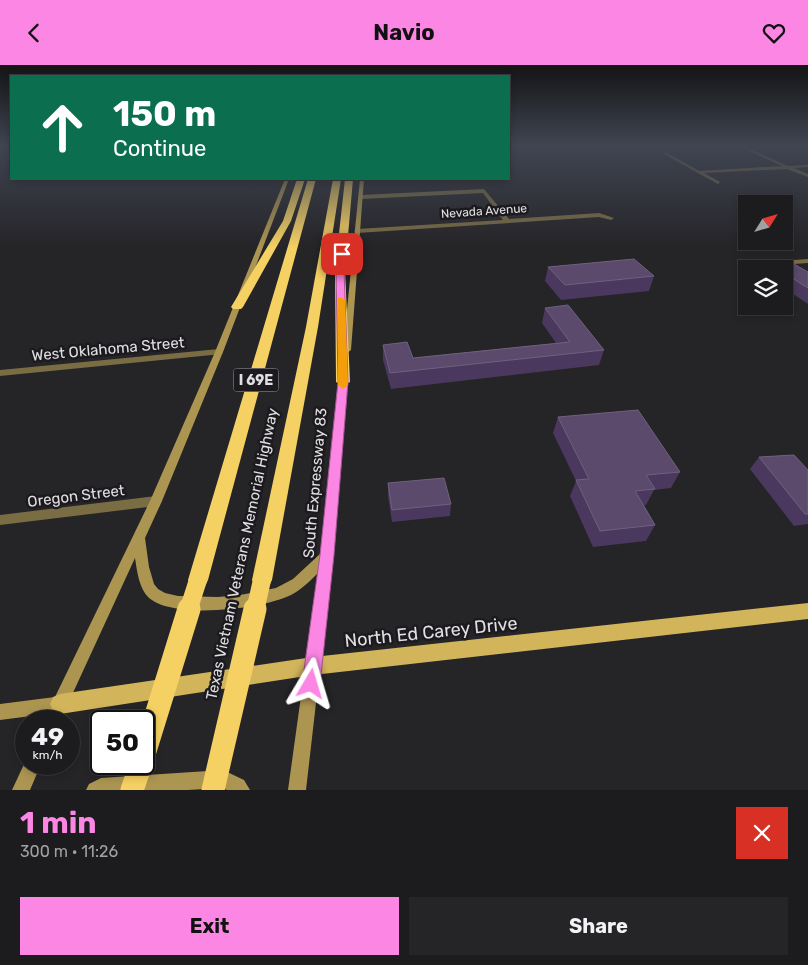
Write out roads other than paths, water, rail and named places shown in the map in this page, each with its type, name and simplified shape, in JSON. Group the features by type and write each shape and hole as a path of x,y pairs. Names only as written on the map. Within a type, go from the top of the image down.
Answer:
{"highway":[{"path":"237,307 287,221 301,180"},
{"name":"Texas Vietnam Veterans Memorial Highway","path":"155,719 198,580 312,180"},
{"name":"Texas Vietnam Veterans Memorial Highway","path":"213,790 262,580 312,327 338,180"},
{"path":"343,382 340,270 348,180"},
{"path":"132,790 137,775"}],"main road":[{"path":"57,710 156,501 219,352 287,180"},
{"name":"South Expressway 83","path":"297,790 327,555 362,180"},
{"path":"139,538 146,579 153,594 167,601 205,605 273,595 286,591 327,555"},
{"name":"North Ed Carey Drive","path":"72,710 313,666 808,611"},
{"path":"0,712 15,712"},
{"path":"21,790 28,775"},
{"path":"95,790 101,787 223,779 238,786 241,790"}],"street":[{"path":"712,180 718,183"},
{"path":"361,197 484,191 507,221"},
{"name":"Nevada Avenue","path":"358,231 599,215 611,217"},
{"path":"793,262 808,261"},
{"name":"West Oklahoma Street","path":"0,373 219,352"},
{"name":"Oregon Street","path":"0,520 156,501"}]}
